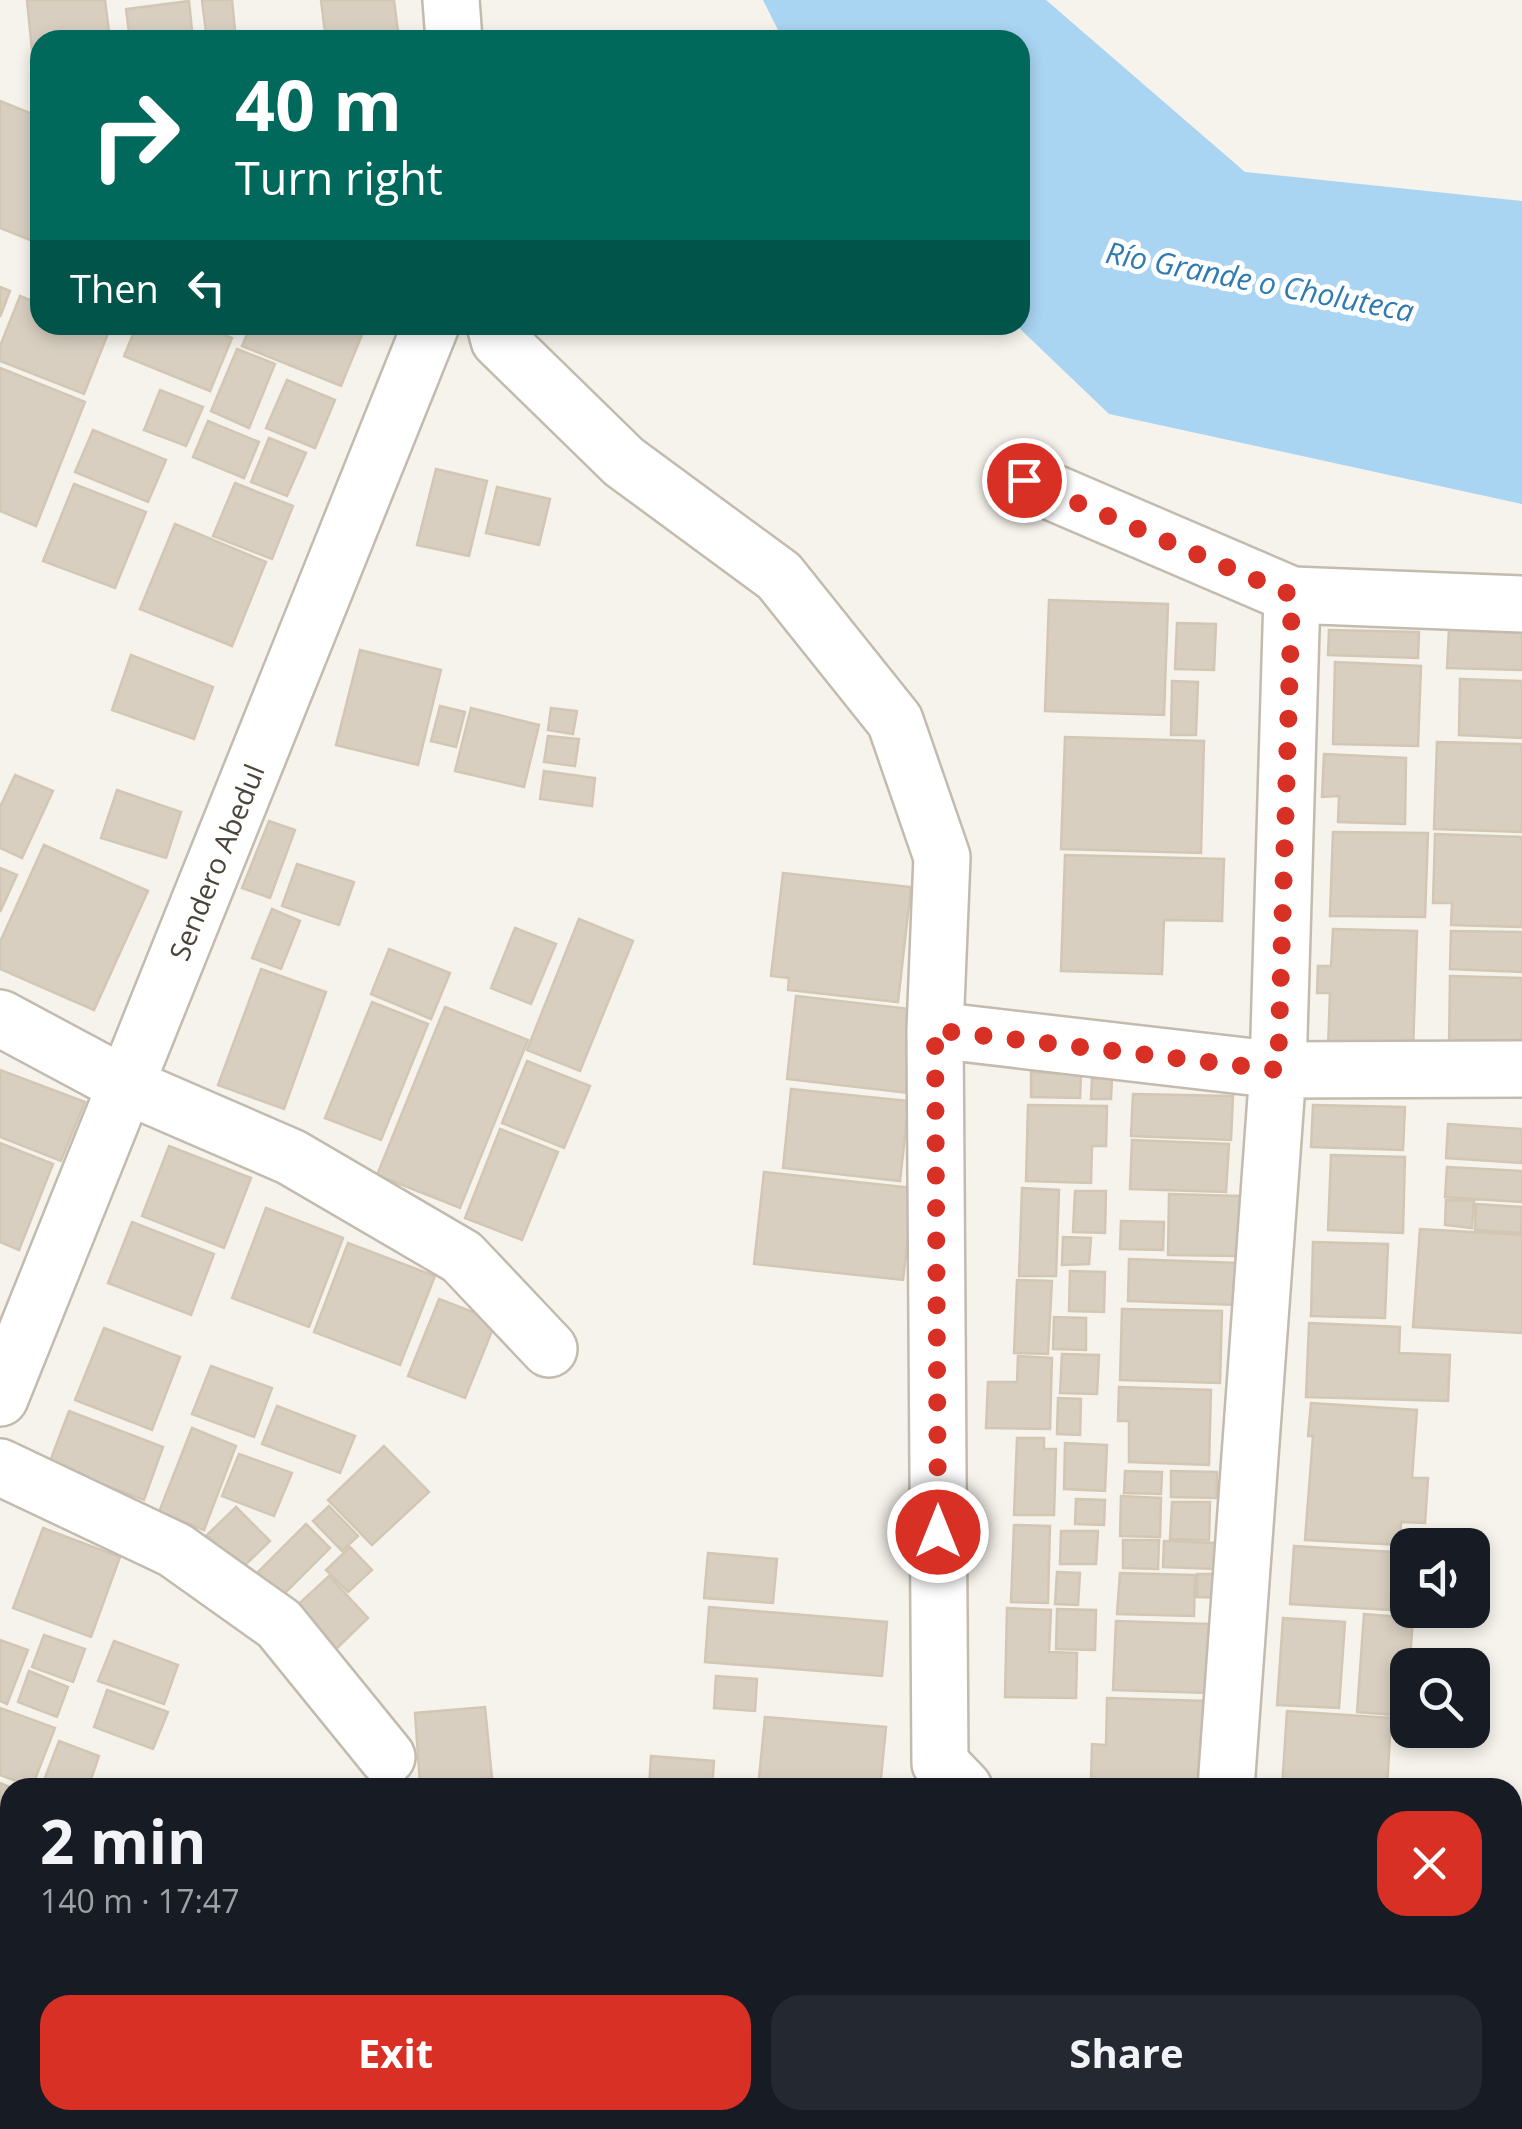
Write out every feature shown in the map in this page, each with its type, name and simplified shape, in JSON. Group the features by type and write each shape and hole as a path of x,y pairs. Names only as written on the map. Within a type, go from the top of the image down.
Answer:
{"street":[{"path":"450,0 453,30"},
{"name":"Sendero Abedul","path":"0,1398 428,335"},
{"path":"498,335 624,462 779,576 895,721 942,857 935,1030 948,1778"},
{"path":"1024,480 1292,595 1522,604"},
{"path":"1227,1778 1278,1070 1292,595"},
{"path":"0,1018 126,1086 290,1157 462,1258 549,1350"},
{"path":"935,1030 1278,1070 1522,1069"},
{"path":"0,1467 175,1550 279,1624 387,1757"}],"water":[{"name":"Río Grande o Choluteca","path":"763,0 1046,0 1245,172 1522,201 1522,504 1109,414 1026,335 1030,335 1030,30 778,30"}],"building":[{"path":"27,0 105,0 109,30 30,30"},
{"path":"202,0 232,0 235,30 206,30"},
{"path":"321,0 394,0 398,30 325,30"},
{"path":"189,1 192,30 129,30 126,9"},
{"path":"0,101 30,113 30,240 0,228"},
{"path":"0,287 10,291 0,317"},
{"path":"20,296 30,300 30,335 107,335 84,394 0,361 0,346"},
{"path":"133,335 232,338 210,391 124,356"},
{"path":"247,335 362,335 341,386 242,346"},
{"path":"237,349 275,364 249,428 211,411"},
{"path":"0,368 85,402 36,526 0,511"},
{"path":"287,380 335,400 315,448 266,428"},
{"path":"160,390 203,407 186,446 144,430"},
{"path":"208,421 259,442 244,478 193,457"},
{"path":"93,430 166,460 148,502 75,472"},
{"path":"269,438 306,453 287,496 251,482"},
{"path":"436,469 487,481 469,556 417,545"},
{"path":"235,483 293,506 272,559 213,536"},
{"path":"74,484 146,512 115,588 43,561"},
{"path":"497,487 550,499 539,545 486,533"},
{"path":"175,524 266,562 232,646 140,609"},
{"path":"1049,600 1168,604 1164,715 1045,711"},
{"path":"1177,623 1216,624 1214,670 1175,669"},
{"path":"1449,629 1522,632 1522,670 1447,668"},
{"path":"1329,630 1419,632 1418,658 1328,655"},
{"path":"360,650 441,670 418,765 336,745"},
{"path":"131,655 213,687 194,739 112,710"},
{"path":"1335,662 1421,666 1418,746 1333,744"},
{"path":"1460,679 1522,681 1522,738 1459,735"},
{"path":"1172,681 1198,682 1196,735 1171,735"},
{"path":"440,706 465,712 456,747 431,741"},
{"path":"471,708 539,725 524,787 455,771"},
{"path":"551,708 577,711 573,734 548,730"},
{"path":"548,736 579,739 575,766 544,762"},
{"path":"1065,737 1204,741 1201,853 1061,849"},
{"path":"1437,742 1522,744 1522,832 1434,829"},
{"path":"1324,754 1406,758 1405,824 1338,822 1339,796 1322,797"},
{"path":"544,771 595,778 592,806 540,799"},
{"path":"15,775 53,791 22,858 0,848 0,807"},
{"path":"117,790 181,812 166,858 101,838"},
{"path":"269,821 295,830 270,898 242,888"},
{"path":"1333,832 1428,833 1425,917 1330,916"},
{"path":"1435,834 1522,837 1522,927 1451,925 1452,903 1433,903"},
{"path":"44,845 148,891 94,1010 0,969 0,942"},
{"path":"1065,855 1224,859 1222,921 1164,920 1162,974 1061,971"},
{"path":"297,864 354,882 339,925 282,906"},
{"path":"0,868 17,875 0,912"},
{"path":"783,873 911,887 898,1002 788,990 789,978 771,976"},
{"path":"272,909 300,921 281,969 252,958"},
{"path":"579,919 633,941 580,1071 527,1050"},
{"path":"515,928 556,944 531,1004 491,988"},
{"path":"1333,929 1417,931 1413,1051 1328,1048 1330,993 1317,993 1318,966 1331,966"},
{"path":"1451,931 1522,932 1522,972 1450,969"},
{"path":"389,949 450,973 431,1019 371,994"},
{"path":"261,969 326,992 284,1109 218,1085"},
{"path":"1450,976 1522,978 1522,1048 1449,1046"},
{"path":"796,996 919,1010 910,1093 787,1079"},
{"path":"372,1002 428,1024 381,1140 325,1118"},
{"path":"445,1007 528,1040 460,1208 377,1175"},
{"path":"527,1061 590,1086 564,1148 502,1123"},
{"path":"0,1070 85,1102 61,1161 0,1137"},
{"path":"1031,1072 1081,1074 1080,1098 1031,1097"},
{"path":"1112,1078 1111,1099 1091,1099 1092,1079"},
{"path":"791,1089 909,1101 900,1181 783,1168"},
{"path":"1133,1094 1233,1096 1231,1140 1131,1136"},
{"path":"1028,1105 1107,1106 1106,1146 1092,1146 1091,1183 1026,1181"},
{"path":"1313,1105 1405,1107 1403,1150 1311,1147"},
{"path":"1448,1124 1522,1129 1522,1163 1446,1158"},
{"path":"500,1129 558,1152 522,1240 465,1218"},
{"path":"1132,1140 1229,1144 1226,1192 1130,1189"},
{"path":"0,1143 53,1164 19,1250 0,1242"},
{"path":"169,1146 251,1178 224,1248 142,1216"},
{"path":"1331,1155 1405,1157 1403,1233 1328,1230"},
{"path":"1447,1167 1522,1171 1522,1202 1445,1197"},
{"path":"764,1172 914,1188 903,1280 754,1264"},
{"path":"1022,1188 1059,1190 1056,1276 1019,1276"},
{"path":"1075,1191 1106,1191 1105,1233 1073,1232"},
{"path":"1169,1194 1240,1196 1238,1256 1168,1255"},
{"path":"1446,1200 1474,1201 1472,1228 1445,1225"},
{"path":"1476,1204 1522,1207 1521,1233 1475,1230"},
{"path":"266,1208 343,1238 309,1327 232,1298"},
{"path":"1121,1221 1164,1222 1163,1250 1120,1249"},
{"path":"132,1222 214,1254 191,1315 108,1283"},
{"path":"1420,1229 1522,1235 1522,1333 1413,1327"},
{"path":"1063,1237 1091,1238 1089,1264 1062,1265"},
{"path":"1313,1242 1388,1244 1385,1318 1311,1316"},
{"path":"348,1243 435,1276 400,1365 314,1332"},
{"path":"1129,1259 1239,1263 1237,1305 1128,1301"},
{"path":"1070,1271 1105,1272 1104,1312 1069,1311"},
{"path":"1017,1280 1052,1281 1048,1354 1014,1353"},
{"path":"439,1299 496,1321 465,1398 408,1376"},
{"path":"1122,1309 1222,1311 1220,1383 1120,1380"},
{"path":"1054,1317 1086,1318 1086,1350 1053,1349"},
{"path":"1309,1323 1400,1327 1399,1353 1450,1355 1448,1401 1306,1397"},
{"path":"104,1328 180,1357 152,1430 75,1400"},
{"path":"1062,1354 1099,1355 1097,1394 1060,1393"},
{"path":"1018,1356 1052,1358 1050,1429 986,1428 988,1382 1017,1382"},
{"path":"211,1366 272,1388 254,1437 192,1414"},
{"path":"1119,1387 1211,1390 1209,1465 1129,1462 1129,1421 1118,1421"},
{"path":"1058,1398 1081,1399 1080,1435 1057,1434"},
{"path":"1311,1403 1417,1410 1412,1478 1428,1478 1425,1523 1401,1522 1401,1528 1390,1528 1390,1544 1305,1540 1313,1436 1308,1436"},
{"path":"277,1406 355,1436 340,1473 262,1444"},
{"path":"69,1411 163,1447 144,1500 49,1464"},
{"path":"192,1428 236,1446 204,1530 159,1512"},
{"path":"1017,1438 1044,1438 1044,1449 1056,1449 1054,1515 1014,1515"},
{"path":"1065,1443 1107,1445 1105,1491 1064,1489"},
{"path":"384,1446 429,1492 372,1545 328,1500"},
{"path":"239,1454 292,1473 274,1516 222,1496"},
{"path":"1125,1471 1162,1472 1161,1494 1124,1493"},
{"path":"1171,1471 1217,1472 1217,1498 1171,1497"},
{"path":"1121,1496 1161,1498 1160,1537 1120,1536"},
{"path":"1076,1499 1105,1500 1104,1525 1075,1524"},
{"path":"1172,1502 1210,1502 1209,1540 1170,1539"},
{"path":"329,1506 358,1536 342,1551 313,1521"},
{"path":"236,1507 270,1541 241,1569 207,1535"},
{"path":"306,1524 330,1548 279,1599 255,1575"},
{"path":"1014,1525 1050,1526 1048,1603 1011,1602"},
{"path":"43,1528 120,1557 91,1637 13,1608"},
{"path":"1061,1531 1098,1531 1096,1564 1060,1564"},
{"path":"1123,1540 1159,1540 1158,1569 1123,1568"},
{"path":"1164,1541 1215,1543 1215,1569 1163,1567"},
{"path":"1294,1546 1390,1552 1390,1610 1290,1604"},
{"path":"350,1547 372,1570 348,1592 326,1570"},
{"path":"708,1553 777,1559 773,1603 704,1598"},
{"path":"1057,1572 1080,1573 1078,1605 1055,1604"},
{"path":"1120,1573 1195,1575 1194,1616 1117,1614"},
{"path":"1197,1574 1225,1574 1224,1598 1197,1597"},
{"path":"329,1576 368,1618 330,1655 289,1613"},
{"path":"709,1607 887,1622 882,1676 705,1662"},
{"path":"1007,1608 1051,1610 1049,1652 1077,1653 1076,1698 1005,1697"},
{"path":"1057,1609 1096,1610 1095,1650 1056,1649"},
{"path":"1364,1614 1390,1616 1390,1628 1412,1628 1411,1648 1390,1648 1390,1715 1357,1712"},
{"path":"1283,1618 1345,1622 1339,1708 1277,1705"},
{"path":"1116,1621 1209,1624 1207,1693 1113,1690"},
{"path":"44,1635 85,1649 73,1682 32,1667"},
{"path":"0,1640 28,1650 7,1704 0,1701"},
{"path":"114,1641 178,1665 164,1704 98,1681"},
{"path":"29,1671 68,1687 57,1717 18,1702"},
{"path":"716,1676 757,1679 755,1711 714,1708"},
{"path":"107,1690 168,1712 153,1749 94,1727"},
{"path":"1107,1698 1208,1701 1205,1778 1091,1778 1092,1744 1106,1745"},
{"path":"485,1707 492,1778 420,1778 415,1713"},
{"path":"0,1708 55,1728 36,1778 0,1775"},
{"path":"1287,1711 1390,1718 1388,1778 1283,1778"},
{"path":"765,1717 886,1727 881,1778 759,1778"},
{"path":"59,1741 99,1756 91,1778 45,1778"},
{"path":"651,1756 714,1761 713,1778 650,1778"}],"route":[{"path":"938,1532 935,1030 1278,1070 1292,595 1024,480"}]}
